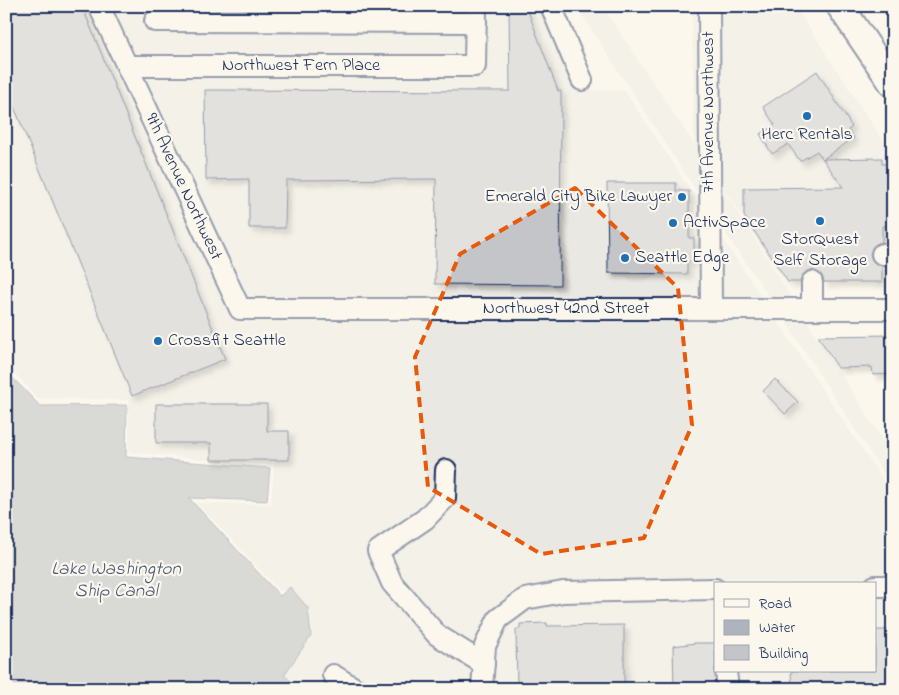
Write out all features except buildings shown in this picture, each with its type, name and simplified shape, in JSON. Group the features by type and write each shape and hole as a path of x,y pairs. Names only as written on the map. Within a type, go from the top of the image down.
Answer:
{"main road":[{"path":"840,6 893,84"}],"street":[{"name":"9th Avenue Northwest","path":"99,6 240,309"},
{"path":"551,6 582,80"},
{"name":"7th Avenue Northwest","path":"709,6 711,308"},
{"name":"Northwest Fern Place","path":"127,66 475,66 476,14"},
{"path":"155,22 476,14"},
{"path":"812,282 812,309"},
{"name":"Northwest 42nd Street","path":"240,309 893,309"},
{"path":"446,470 445,498 425,519 378,551 392,583 437,635 484,664"},
{"path":"876,586 893,586"},
{"path":"482,689 485,646 498,619 525,599 563,592 714,589"},
{"path":"726,672 728,689"},
{"path":"333,675 356,689"}],"highlighted area":[{"path":"575,188 678,288 692,425 644,538 541,554 428,487 415,357 460,254"}],"shaded area":[{"path":"6,6 545,6 577,90 625,91 893,496 893,689 300,689 284,675 311,636 290,587 280,591 197,503 271,504 274,467 129,452 129,400 38,398 6,364"},
{"path":"576,6 602,6 694,144 692,6 795,6 893,156 893,282 787,282 709,168 893,456 893,488 777,308 695,189"}],"water":[{"name":"Lake Washington Ship Canal","path":"6,371 40,406 127,405 126,457 270,468 267,501 189,498 280,596 290,587 308,608 311,636 284,675 300,689 6,689"}],"place":[{"name":"Herc Rentals","path":"807,116"},
{"name":"Emerald City Bike Lawyer","path":"682,197"},
{"name":"StorQuest Self Storage","path":"820,221"},
{"name":"ActivSpace","path":"673,223"},
{"name":"Seattle Edge","path":"625,258"},
{"name":"Crossfit Seattle","path":"158,341"}]}
